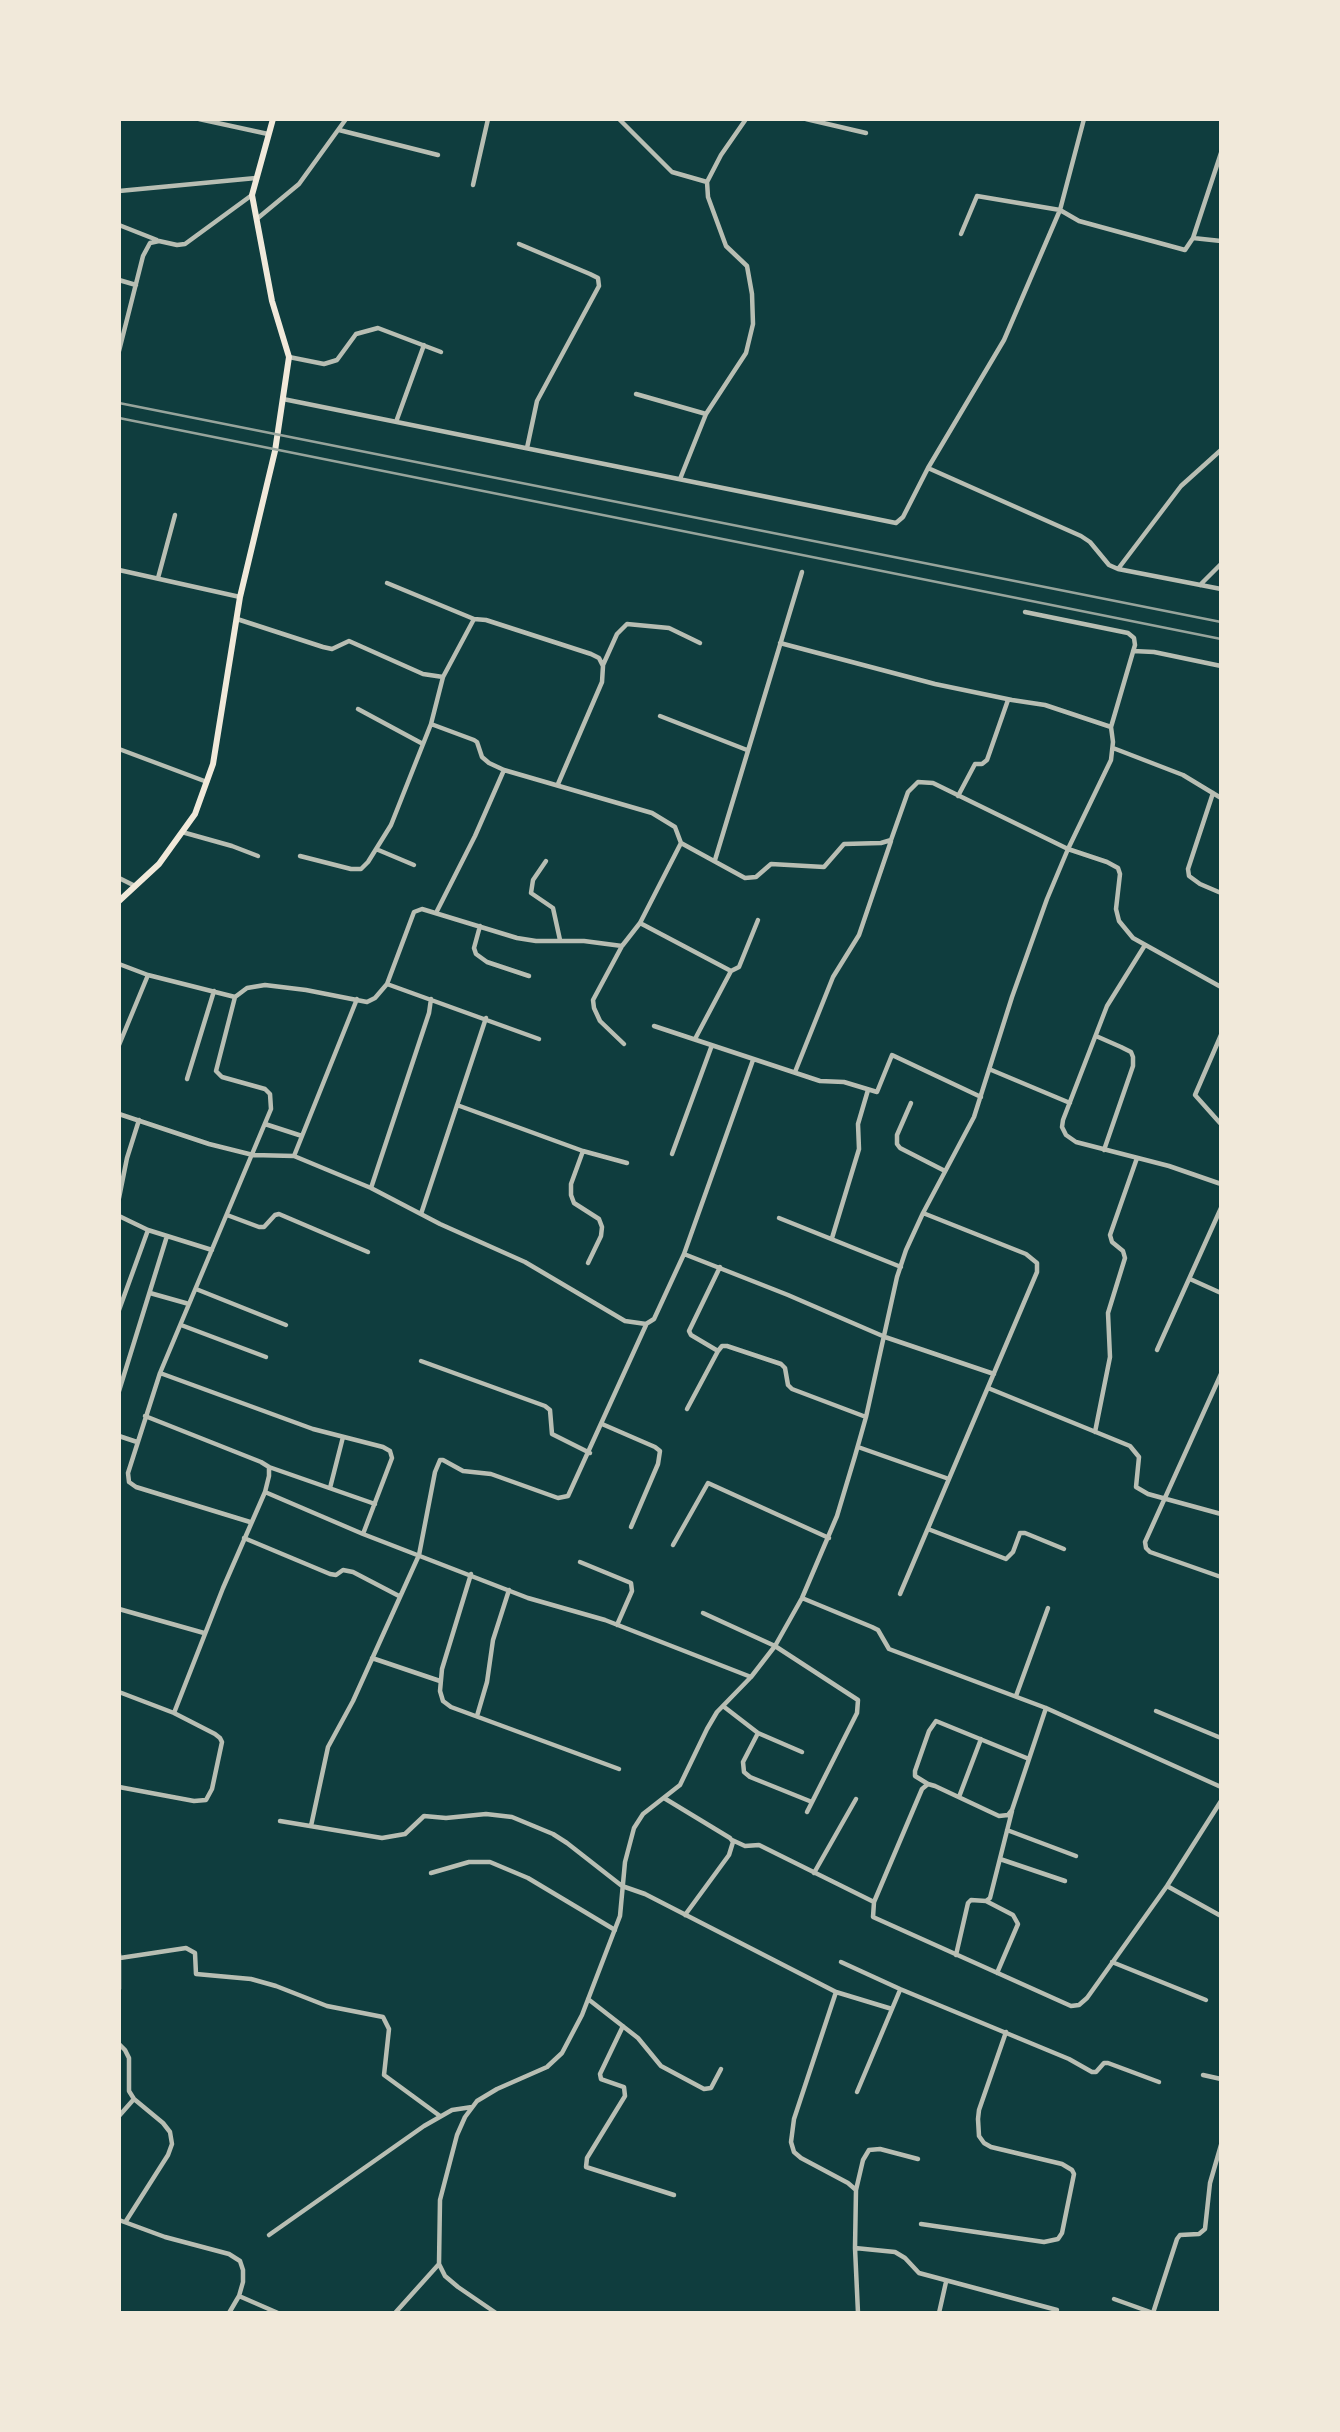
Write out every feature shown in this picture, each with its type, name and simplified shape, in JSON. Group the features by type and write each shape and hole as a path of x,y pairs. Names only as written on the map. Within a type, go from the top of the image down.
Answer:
{"main road":[{"path":"119,901 159,864 195,814 214,764 240,597 275,451 289,357 272,301 252,195 273,119"}],"street":[{"path":"199,119 268,134"},
{"path":"258,218 299,184 346,119"},
{"path":"473,186 488,119"},
{"path":"619,119 672,172 707,183"},
{"path":"680,479 706,414 746,354 753,324 747,266 726,247 708,197 707,183 721,155 746,119"},
{"path":"806,119 866,133"},
{"path":"283,399 895,523 903,517 928,468 1004,340 1060,210 1084,119"},
{"path":"339,130 438,155"},
{"path":"961,234 977,197 1060,210 1079,220 1185,250 1192,238 1221,153"},
{"path":"119,191 256,178"},
{"path":"119,225 159,241 185,244 252,195"},
{"path":"1192,238 1221,241"},
{"path":"119,351 143,256 150,243 159,241"},
{"path":"519,244 598,278 599,286 537,401 527,449"},
{"path":"119,280 136,285"},
{"path":"289,357 324,365 337,360 356,334 378,328 440,352"},
{"path":"396,422 424,345"},
{"path":"636,394 706,414"},
{"path":"1118,569 1181,486 1221,450"},
{"path":"928,468 1081,536 1090,542 1110,565 1118,569 1221,589"},
{"path":"158,579 175,515"},
{"path":"1200,585 1221,564"},
{"path":"119,570 240,597"},
{"path":"715,860 802,572"},
{"path":"387,583 474,620 486,620 591,654 599,658 603,666"},
{"path":"496,2313 487,2311 457,2287 445,2276 439,2264 440,2200 457,2135 477,2101 547,2067 562,2053 574,2033 620,1916 625,1862 634,1828 643,1814 680,1785 707,1728 775,1646 802,1598 829,1538 858,1447 901,1267 923,1213 974,1117 1012,997 1068,849 1111,760 1111,727 1135,645 1134,638 1128,633 1025,612"},
{"path":"237,619 323,648 332,649 349,641 423,674 443,677"},
{"path":"300,856 361,869 376,849 391,825 431,724 443,677 474,620"},
{"path":"558,784 602,682 603,666 617,634 627,624 669,628 700,643"},
{"path":"780,643 935,684 1045,705 1111,727"},
{"path":"1133,651 1154,652 1221,666"},
{"path":"958,796 975,764 982,764 987,760 1008,700"},
{"path":"358,709 423,744"},
{"path":"660,716 747,750"},
{"path":"431,724 474,740 482,757 505,770 652,813 676,827 681,843 640,923 622,946 593,1000 600,1021 624,1044"},
{"path":"1113,748 1183,775 1221,798"},
{"path":"119,749 207,782"},
{"path":"437,912 505,770"},
{"path":"795,1072 834,977 859,935 908,792 918,782 933,783 1068,849 1118,868 1121,874 1116,909 1119,921 1133,938 1221,987"},
{"path":"1213,793 1188,869 1189,876 1221,893"},
{"path":"182,832 258,856"},
{"path":"681,843 745,878 757,877 771,864 824,867 844,844 881,843 891,840"},
{"path":"376,849 414,865"},
{"path":"546,861 533,880 531,893 553,908 560,940"},
{"path":"119,878 135,886"},
{"path":"250,1522 136,1487 129,1482 128,1473 160,1373 271,1109 270,1094 265,1089 222,1077 216,1071 235,997 247,988 265,985 368,1002 387,984 414,912 422,909 517,938 622,946"},
{"path":"695,1039 731,971 739,967 758,920"},
{"path":"640,923 731,971"},
{"path":"480,926 474,948 476,954 487,962 528,976"},
{"path":"1145,945 1107,1006 1062,1127 1066,1135 1076,1142 1221,1184"},
{"path":"119,964 148,975 235,997"},
{"path":"119,1045 148,975"},
{"path":"387,984 540,1039"},
{"path":"187,1079 214,991"},
{"path":"294,1156 357,999"},
{"path":"371,1188 432,999"},
{"path":"421,1214 486,1018"},
{"path":"654,1026 820,1081 844,1082 877,1092 892,1055 981,1097"},
{"path":"1220,1123 1195,1095 1221,1035"},
{"path":"1096,1036 1121,1046 1133,1056 1133,1066 1104,1150"},
{"path":"672,1154 712,1045"},
{"path":"311,1826 328,1747 346,1715 419,1555 435,1472 440,1460 463,1471 491,1474 564,1499 572,1492 646,1324 654,1318 684,1254 753,1060"},
{"path":"989,1069 1070,1103"},
{"path":"832,1238 859,1149 858,1124 868,1090"},
{"path":"911,1103 897,1135 897,1144 945,1171"},
{"path":"457,1105 583,1151 627,1163"},
{"path":"119,1114 209,1144 253,1155 294,1156 371,1188 547,1273 615,1317 636,1324 646,1324"},
{"path":"119,1198 127,1158 139,1120"},
{"path":"265,1124 302,1136"},
{"path":"583,1151 571,1184 571,1195 574,1203 598,1219 602,1227 601,1236 588,1263"},
{"path":"119,1163 127,1158"},
{"path":"1096,1432 1110,1357 1108,1312 1125,1258 1123,1251 1112,1242 1110,1234 1137,1158"},
{"path":"1157,1350 1221,1209"},
{"path":"900,1594 1037,1272 1037,1263 1026,1254 923,1213"},
{"path":"227,1215 264,1227 279,1214 368,1252"},
{"path":"119,1216 148,1230 212,1250"},
{"path":"779,1217 901,1267"},
{"path":"119,1310 148,1230"},
{"path":"119,1391 167,1236"},
{"path":"684,1254 885,1337 994,1374"},
{"path":"719,1351 691,1335 689,1331 720,1267"},
{"path":"1190,1279 1221,1293"},
{"path":"196,1289 286,1325"},
{"path":"150,1293 189,1304"},
{"path":"181,1325 266,1357"},
{"path":"687,1409 722,1346 727,1346 780,1364 785,1368 788,1385 792,1389 866,1417"},
{"path":"421,1361 545,1405 550,1410 552,1434 590,1453"},
{"path":"160,1373 313,1429 390,1451 392,1458 363,1534"},
{"path":"1221,1374 1147,1536 1146,1548 1221,1577"},
{"path":"988,1388 1136,1451 1139,1457 1136,1487 1148,1494 1221,1514"},
{"path":"145,1416 269,1467 375,1504"},
{"path":"602,1424 660,1451 658,1464 631,1527"},
{"path":"119,1436 137,1442"},
{"path":"330,1488 342,1437"},
{"path":"858,1447 949,1479"},
{"path":"174,1713 204,1633 265,1492 270,1476 269,1467"},
{"path":"673,1545 708,1483 829,1538"},
{"path":"265,1492 363,1534 509,1590 617,1625 751,1677"},
{"path":"928,1528 1006,1559 1010,1557 1020,1534 1025,1533 1064,1549"},
{"path":"244,1538 330,1574 336,1575 344,1570 353,1572 399,1596"},
{"path":"580,1562 632,1583 632,1591 617,1625"},
{"path":"471,1574 440,1681 443,1701 451,1707 619,1769"},
{"path":"477,1716 487,1682 493,1640 509,1590"},
{"path":"802,1598 878,1630 889,1649 1046,1708 1221,1787"},
{"path":"1016,1696 1048,1608"},
{"path":"119,1609 204,1633"},
{"path":"703,1613 775,1646 858,1700 857,1713 807,1812"},
{"path":"372,1657 440,1681"},
{"path":"119,1692 174,1713 220,1738 221,1748 210,1795 206,1800 194,1801 119,1787"},
{"path":"723,1706 758,1733 802,1752"},
{"path":"986,1901 990,1898 1012,1810 1046,1708"},
{"path":"1156,1711 1221,1738"},
{"path":"1012,1810 1007,1815 999,1816 928,1784 915,1776 915,1771 929,1731 936,1721 1029,1759"},
{"path":"758,1733 743,1762 744,1772 750,1777 812,1802"},
{"path":"959,1797 981,1739"},
{"path":"928,1784 922,1789 874,1902 873,1917 1071,2006 1079,2005 1112,1962 1167,1886 1221,1801"},
{"path":"664,1798 745,1846 759,1845 874,1902"},
{"path":"814,1873 856,1799"},
{"path":"280,1821 382,1838 405,1834 424,1816 446,1818 502,1814 560,1838 622,1886 645,1894 836,1992 892,2009"},
{"path":"1007,1830 1076,1856"},
{"path":"685,1915 729,1855 733,1842 730,1838"},
{"path":"1000,1859 1065,1881"},
{"path":"431,1873 469,1862 490,1862 528,1878 615,1930"},
{"path":"1167,1886 1221,1916"},
{"path":"956,1955 968,1903 971,1900 986,1901 1013,1915 1018,1924 997,1973"},
{"path":"119,1989 120,1956 186,1948 195,1953 196,1975 251,1979 327,2007 383,2017 389,2029 384,2075 440,2116"},
{"path":"841,1962 1069,2059 1092,2072 1096,2073 1104,2063 1108,2063 1159,2082"},
{"path":"1112,1962 1206,2000"},
{"path":"857,2092 900,1989"},
{"path":"836,1992 794,2119 791,2142 794,2152 801,2158 856,2190"},
{"path":"588,1999 644,2044 661,2066 704,2089 711,2088 721,2069"},
{"path":"623,2026 600,2074 601,2079 624,2087 625,2096 587,2158 586,2167 674,2195"},
{"path":"921,2224 1044,2242 1058,2239 1062,2233 1074,2174 1072,2170 1062,2164 991,2147 979,2136 979,2110 1006,2032"},
{"path":"119,2044 129,2058 129,2091 134,2099 163,2123 170,2132 172,2144 168,2155 126,2221"},
{"path":"1203,2075 1221,2079"},
{"path":"119,2116 134,2099"},
{"path":"269,2235 440,2116 452,2110 472,2107"},
{"path":"1114,2299 1153,2313 1177,2239 1180,2235 1199,2234 1205,2229 1210,2183 1221,2145"},
{"path":"858,2313 856,2190 865,2153 880,2149 918,2159"},
{"path":"119,2220 150,2232 222,2252 240,2261 243,2270 240,2296 229,2313"},
{"path":"855,2248 895,2252 919,2273 1058,2310"},
{"path":"395,2313 439,2264"},
{"path":"939,2313 946,2282"},
{"path":"240,2296 278,2313"}],"railway":[{"path":"119,403 1221,622"},
{"path":"119,418 1221,639"}]}
